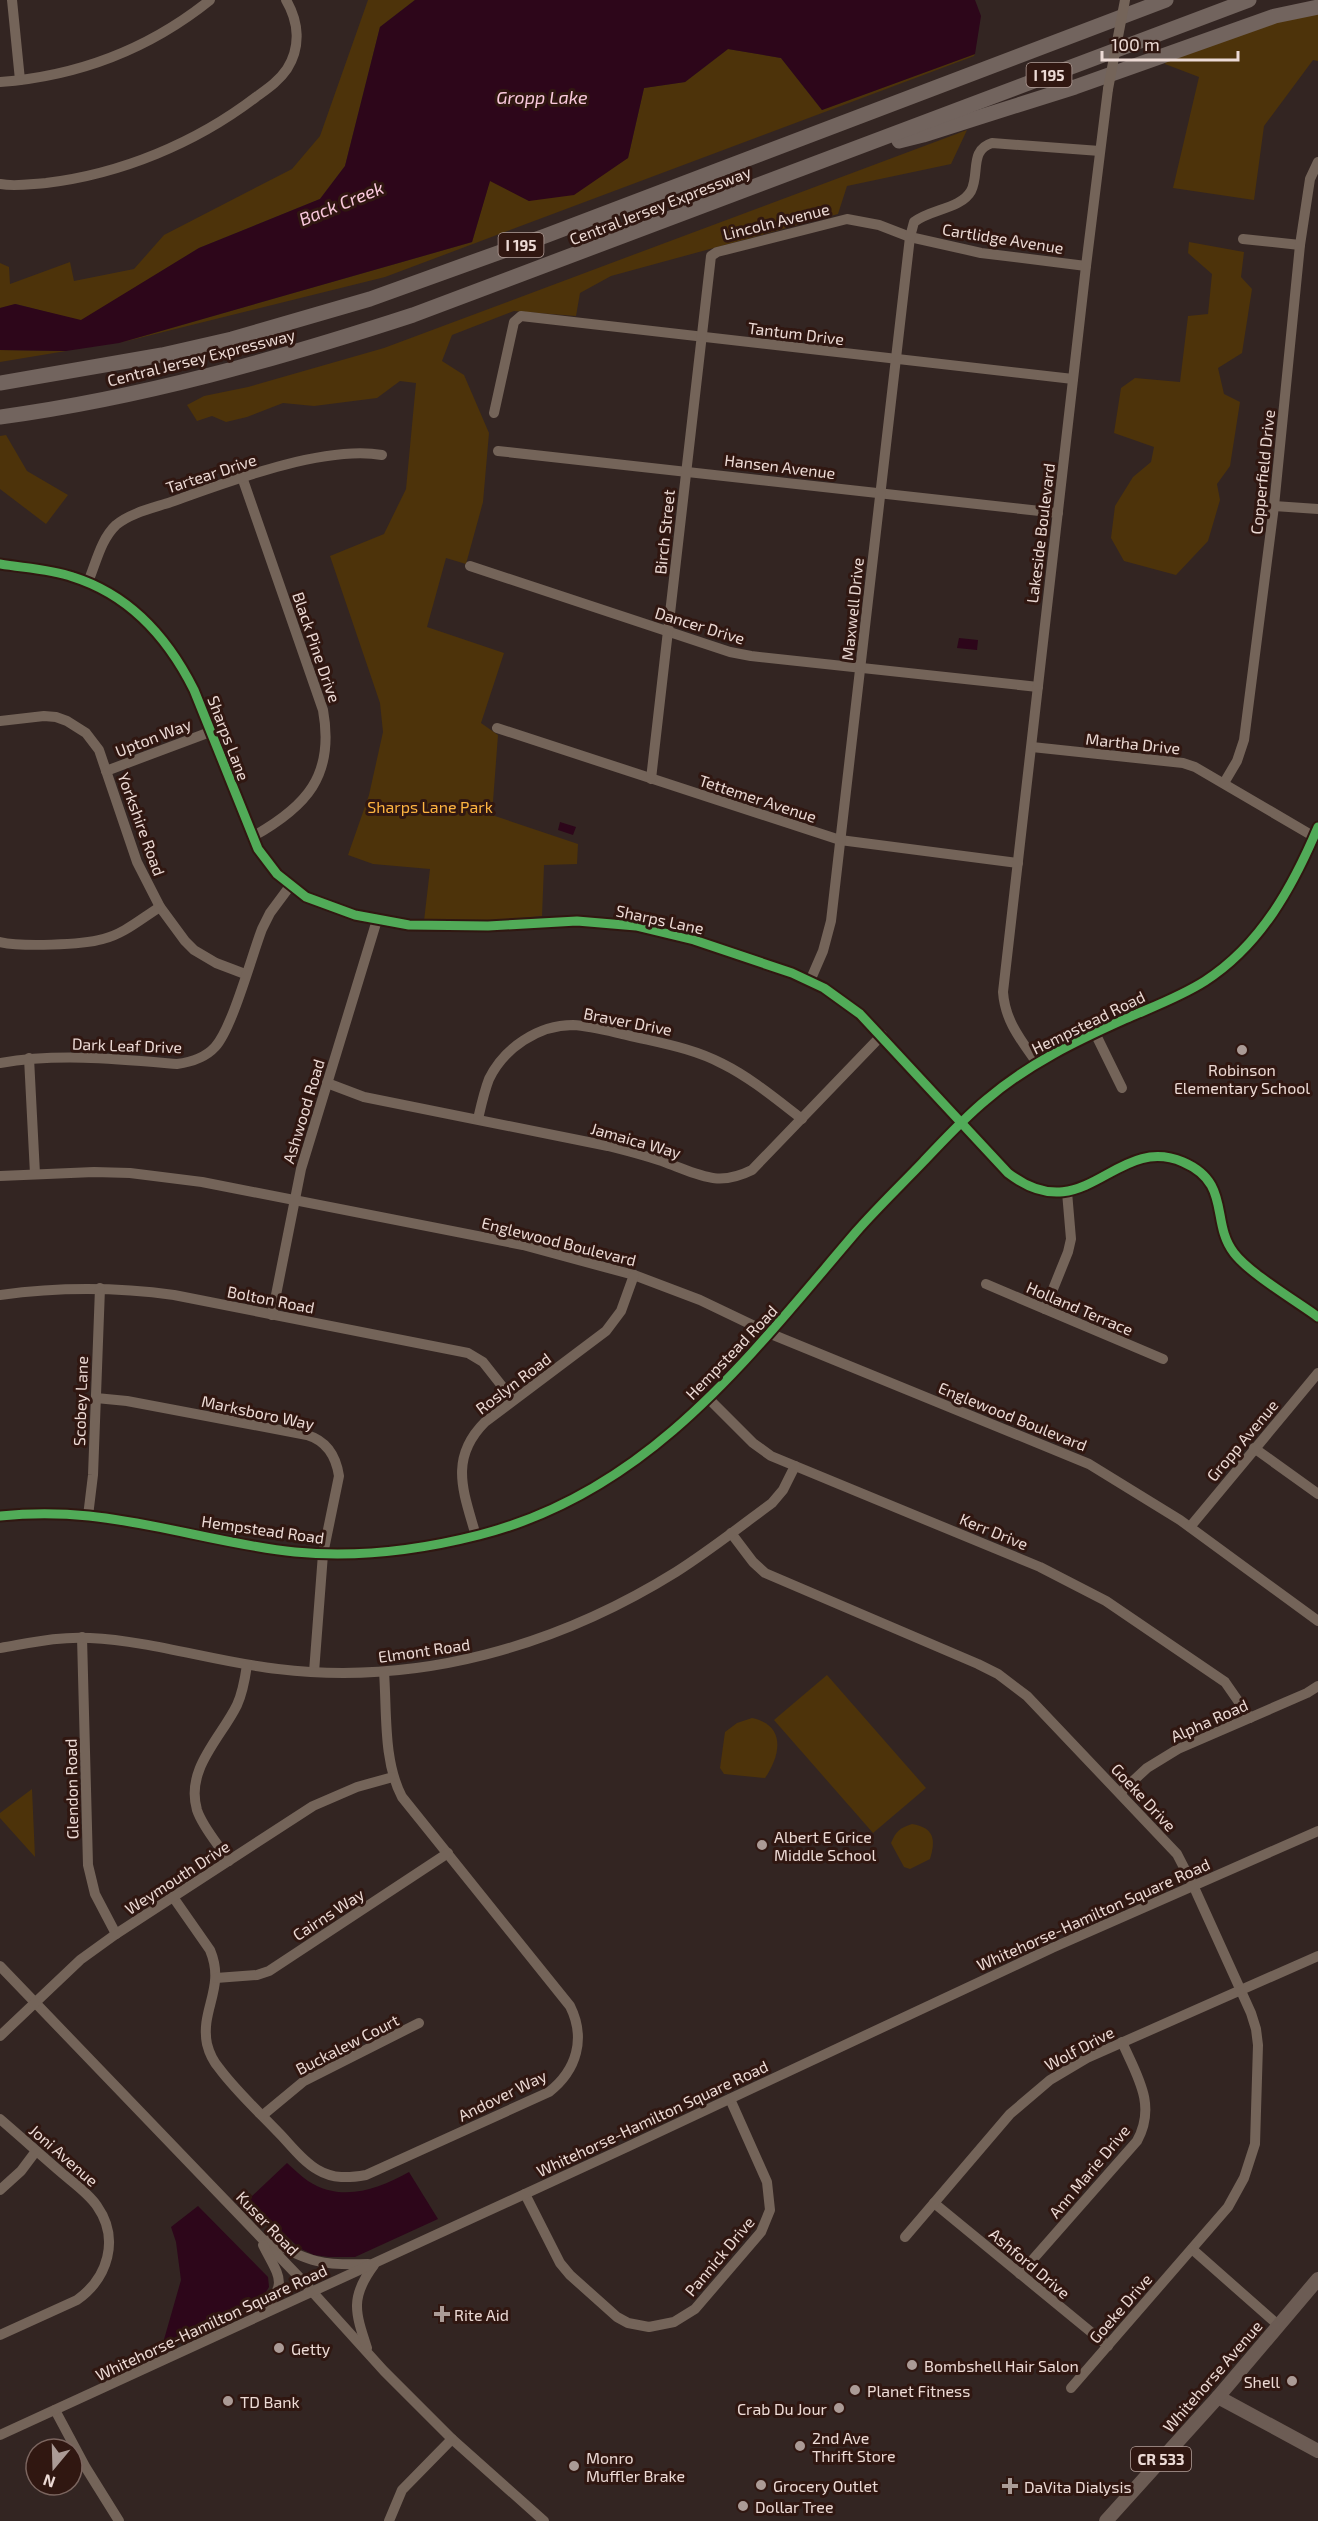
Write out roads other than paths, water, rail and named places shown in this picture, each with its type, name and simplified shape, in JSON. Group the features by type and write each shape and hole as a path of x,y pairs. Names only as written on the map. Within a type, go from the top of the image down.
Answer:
{"highway":[{"name":"Central Jersey Expressway","path":"0,383 162,355 266,330 370,299 567,228 1166,0"},
{"name":"Central Jersey Expressway","path":"0,417 128,395 344,338 512,280 1249,0"},
{"path":"1201,41 1301,0"},
{"path":"849,152 923,135 977,119 1275,16 1318,7"}],"main road":[{"name":"Whitehorse Avenue","path":"1106,2521 1218,2397 1318,2279"},
{"path":"1218,2397 1318,2451"}],"street":[{"path":"12,0 20,80"},
{"path":"0,82 73,71 121,54 167,31 210,0"},
{"path":"0,184 10,186 56,181 116,168 168,149 223,120 274,84 287,69 296,47 297,35 293,13 286,0"},
{"name":"Lakeside Boulevard","path":"1037,1063 1012,1026 1003,1001 1100,151 1108,90 1125,0"},
{"path":"910,237 914,222 919,218 959,201 971,192 978,154 987,145 992,143 1100,151"},
{"name":"Copperfield Drive","path":"1224,783 1237,761 1244,740 1274,506 1300,245 1310,179 1318,162"},
{"name":"Cartlidge Avenue","path":"847,219 879,225 910,237 981,253 1086,266"},
{"name":"Lincoln Avenue","path":"706,288 709,260 717,252 847,219"},
{"name":"Maxwell Drive","path":"810,981 828,935 910,237"},
{"path":"1243,239 1300,245"},
{"name":"Birch Street","path":"651,779 706,288"},
{"name":"Tantum Drive","path":"494,413 516,318 533,317 1073,379"},
{"name":"Hansen Avenue","path":"498,451 686,470 1058,513"},
{"name":"Tartear Drive","path":"88,582 105,541 117,524 126,518 242,477 317,459 356,453 382,455"},
{"name":"Black Pine Drive","path":"242,477 323,710 326,741 320,771 305,798 282,820 252,837"},
{"path":"1274,506 1318,509"},
{"name":"Sharps Lane","path":"0,564 54,572 88,582 129,606 158,633 183,669 252,837 266,861 290,886 320,903 377,920 409,925 454,927 578,921 636,926 694,940 810,981 842,999 882,1035 1008,1173 1019,1181 1042,1191 1067,1192 1085,1187 1139,1158 1163,1156 1185,1163 1204,1177 1211,1186 1221,1210 1224,1234 1235,1255 1318,1317"},
{"name":"Dancer Drive","path":"470,566 730,652 1038,687"},
{"name":"Yorkshire Road","path":"0,721 44,716 67,721 78,727 93,741 106,771 137,862 160,907 184,941 194,950 216,963 245,974"},
{"name":"Tettemer Avenue","path":"497,728 840,840 1018,863"},
{"name":"Upton Way","path":"106,771 210,732"},
{"name":"Martha Drive","path":"1032,747 1183,763 1195,767 1317,834"},
{"name":"Hempstead Road","path":"0,1516 32,1514 88,1516 266,1548 323,1554 382,1552 476,1536 545,1514 578,1498 653,1448 709,1399 771,1334 858,1230 962,1121 996,1092 1037,1063 1206,980 1239,954 1267,922 1281,901 1317,834"},
{"name":"Dark Leaf Drive","path":"0,1063 29,1058 86,1058 177,1064 198,1059 207,1054 222,1038 262,929 270,913 290,886"},
{"path":"0,942 14,944 90,942 116,934 160,907"},
{"name":"Ashwood Road","path":"272,1315 301,1169 377,920"},
{"name":"Braver Drive","path":"478,1119 490,1078 506,1054 517,1045 543,1031 571,1025 605,1030 682,1048 705,1056 744,1076 802,1119"},
{"path":"1095,1033 1122,1088"},
{"name":"Jamaica Way","path":"327,1083 364,1098 608,1146 642,1154 708,1178 731,1178 752,1170 882,1035"},
{"path":"29,1058 35,1174"},
{"name":"Englewood Boulevard","path":"0,1176 94,1172 166,1177 523,1245 633,1275 700,1300 771,1334 1060,1450 1117,1479 1190,1527 1318,1621"},
{"path":"1045,1309 1071,1239 1067,1192"},
{"name":"Roslyn Road","path":"476,1536 462,1489 461,1476 465,1452 477,1430 513,1400 606,1331 621,1311 633,1275"},
{"name":"Holland Terrace","path":"986,1284 1163,1359"},
{"name":"Bolton Road","path":"0,1295 36,1290 100,1288 174,1295 468,1353 483,1362 513,1400"},
{"name":"Scobey Lane","path":"88,1516 93,1475 100,1288"},
{"name":"Gropp Avenue","path":"1190,1527 1318,1373"},
{"name":"Marksboro Way","path":"96,1398 128,1401 307,1435 321,1442 334,1457 339,1476 323,1554 314,1672"},
{"name":"Kerr Drive","path":"709,1399 759,1448 795,1466 1040,1567 1098,1596 1225,1682 1250,1718"},
{"path":"1254,1448 1318,1494"},
{"name":"Elmont Road","path":"0,1648 36,1641 82,1637 113,1640 247,1665 314,1672 384,1672 465,1660 541,1638 578,1624 678,1571 777,1498 795,1466"},
{"name":"Goeke Drive","path":"731,1533 753,1562 765,1573 978,1664 1005,1679 1027,1696 1177,1854 1194,1885 1251,2013 1258,2044 1255,2144 1248,2170 1236,2194 1192,2249 1071,2388"},
{"name":"Glendon Road","path":"82,1637 88,1865 95,1894 116,1934"},
{"path":"229,1861 202,1821 197,1810 195,1788 201,1764 242,1694 247,1665"},
{"name":"Andover Way","path":"172,1898 210,1950 214,1960 216,1978 206,2022 208,2046 218,2068 309,2164 330,2175 353,2178 374,2172 549,2092 566,2076 575,2058 579,2040 579,2028 570,2006 402,1797 393,1777 384,1672"},
{"name":"Alpha Road","path":"1120,1793 1164,1756 1318,1686"},
{"name":"Weymouth Drive","path":"0,2036 80,1960 116,1934 314,1806 335,1796 393,1777"},
{"name":"Whitehorse-Hamilton Square Road","path":"0,2435 375,2264 1052,1948 1318,1831"},
{"name":"Cairns Way","path":"216,1978 251,1976 269,1971 448,1853"},
{"name":"Wolf Drive","path":"905,2236 1010,2114 1029,2096 1068,2068 1318,1956"},
{"name":"Kuser Road","path":"0,1966 452,2439 544,2521"},
{"name":"Buckalew Court","path":"263,2115 304,2081 419,2024"},
{"name":"Ann Marie Drive","path":"1020,2274 1137,2141 1143,2130 1147,2108 1145,2097 1122,2042"},
{"name":"Pannick Drive","path":"525,2194 560,2263 570,2275 617,2317 628,2323 649,2327 674,2322 694,2309 754,2240 767,2221 770,2210 767,2182 730,2099"},
{"name":"Joni Avenue","path":"0,2119 95,2203 107,2226 108,2256 102,2273 87,2292 77,2300 0,2335"},
{"path":"0,2190 21,2171 36,2151"},
{"name":"Ashford Drive","path":"934,2202 1108,2346"},
{"path":"258,2234 310,2261 327,2265 375,2264"},
{"path":"258,2234 279,2276 280,2285 277,2295 262,2315"},
{"path":"1192,2249 1278,2325"},
{"path":"369,2354 357,2313 356,2300 358,2289 375,2264"},
{"path":"55,2410 86,2468 119,2521"},
{"path":"389,2521 402,2490 452,2439"}],"water":[{"name":"Gropp Lake","path":"415,0 975,0 981,16 975,54 822,110 781,58 728,49 685,82 644,88 628,158 574,195 529,201 490,181 472,242 119,343 66,351 0,350 0,308 15,304 81,320 199,248 320,199 345,166 380,27"},
{"path":"959,638 978,640 977,650 957,648"},
{"path":"560,822 576,827 573,835 558,830"},
{"path":"287,2163 308,2181 321,2188 347,2192 385,2184 409,2172 438,2219 355,2257 314,2255 299,2248 249,2199"},
{"path":"198,2206 268,2277 269,2287 263,2297 163,2343 181,2280 176,2242 171,2227"}],"place":[{"name":"Robinson Elementary School","path":"1242,1050"},
{"name":"Albert E Grice Middle School","path":"762,1845"},
{"name":"Rite Aid","path":"442,2314"},
{"name":"Getty","path":"279,2348"},
{"name":"Bombshell Hair Salon","path":"912,2365"},
{"name":"Shell","path":"1292,2381"},
{"name":"Planet Fitness","path":"855,2390"},
{"name":"TD Bank","path":"228,2401"},
{"name":"Crab Du Jour","path":"839,2408"},
{"name":"2nd Ave Thrift Store","path":"800,2446"},
{"name":"Monro Muffler Brake","path":"574,2466"},
{"name":"Grocery Outlet","path":"761,2485"},
{"name":"DaVita Dialysis","path":"1010,2486"},
{"name":"Dollar Tree","path":"743,2506"}],"water label":[{"name":"Back Creek","path":"341,203"}],"park label":[{"name":"Sharps Lane Park","path":"430,806"}]}
